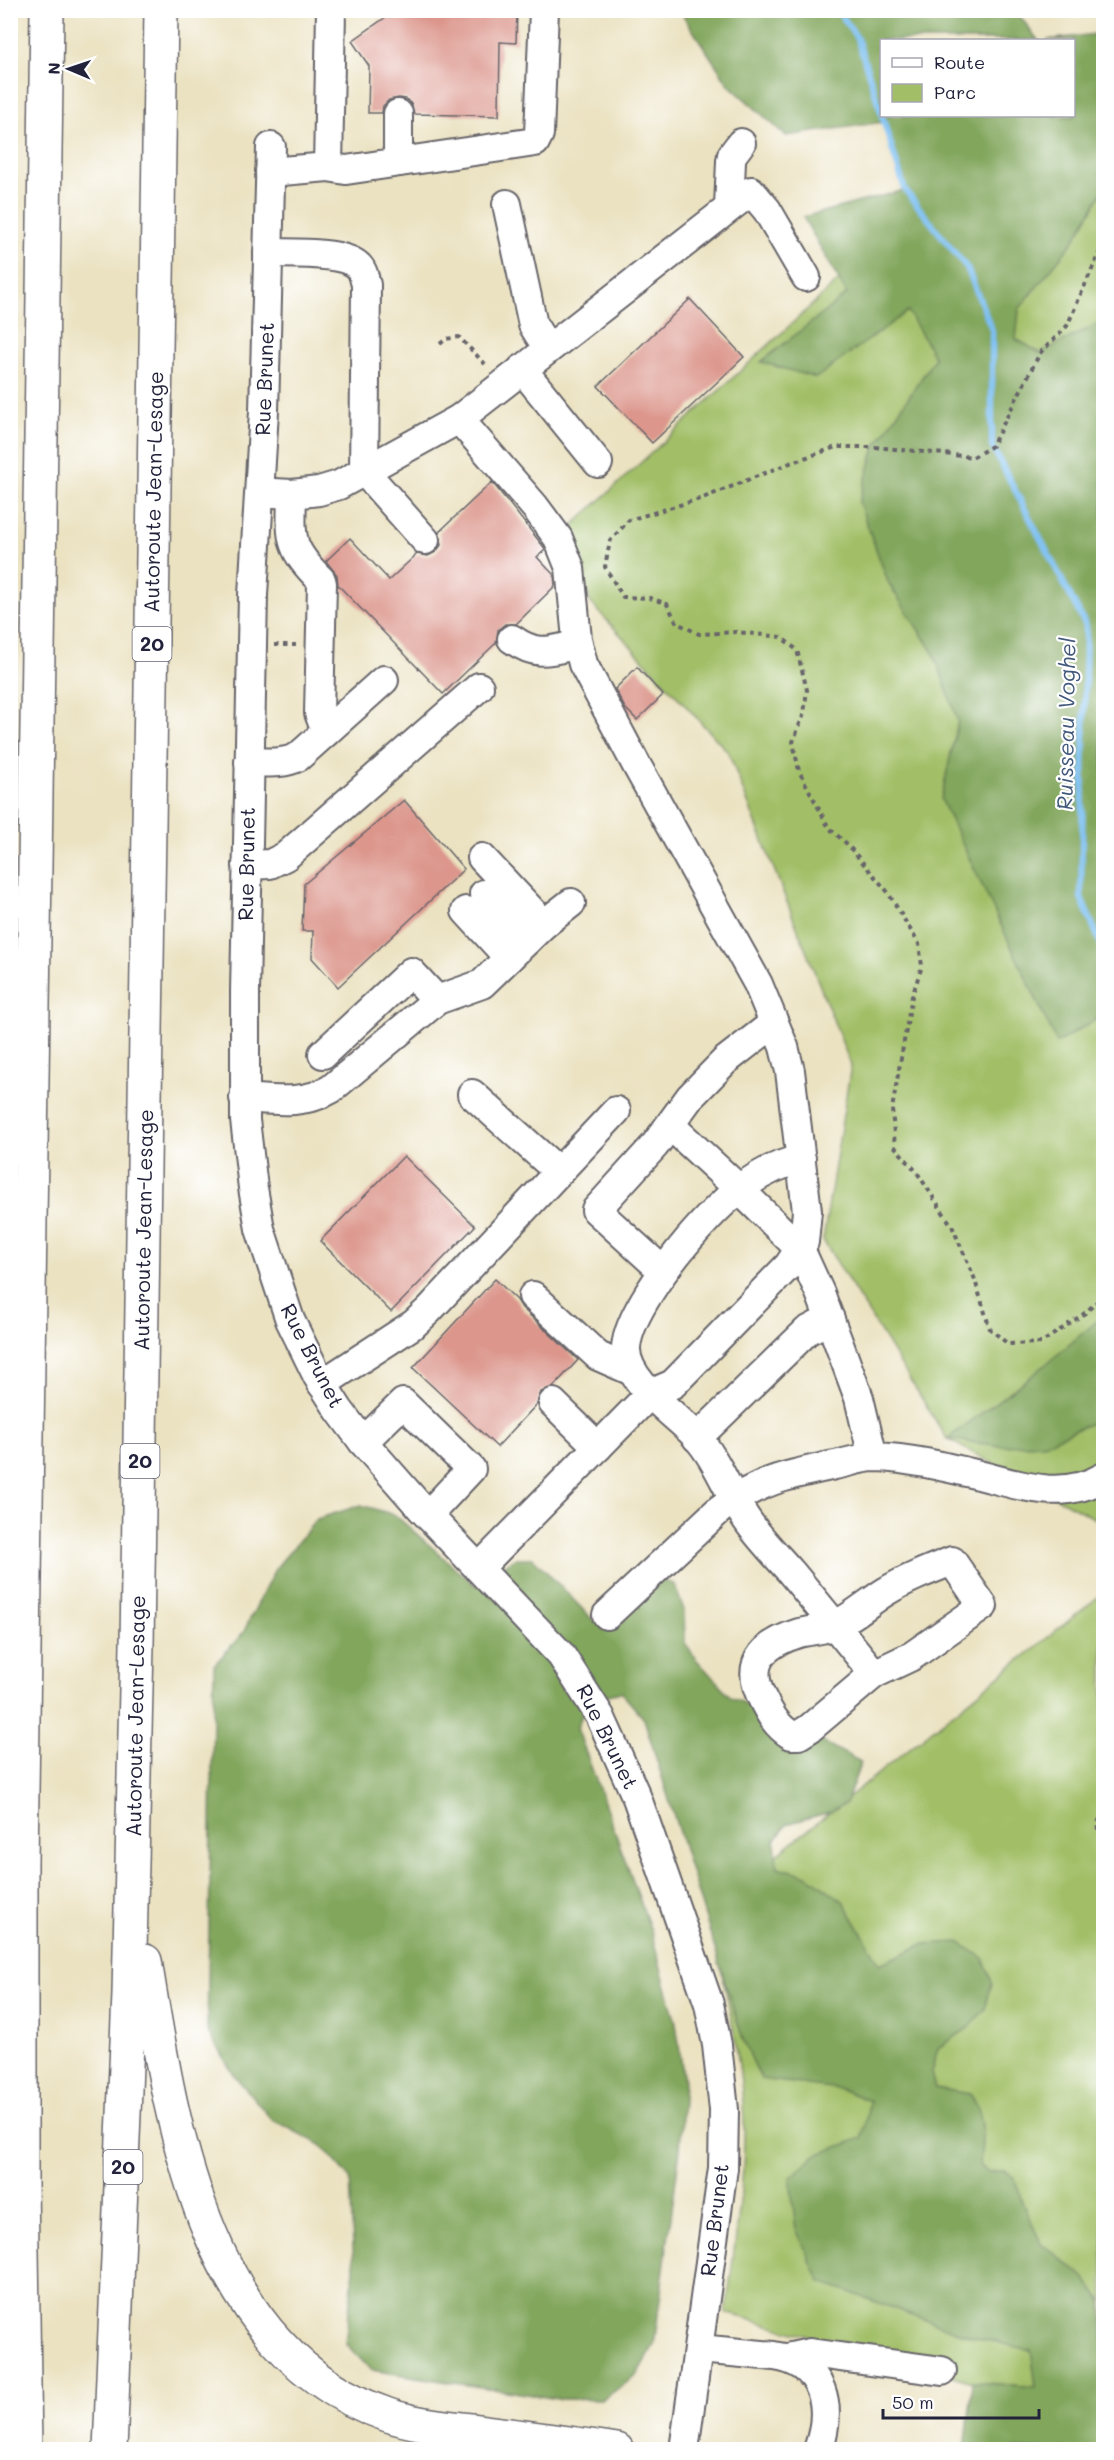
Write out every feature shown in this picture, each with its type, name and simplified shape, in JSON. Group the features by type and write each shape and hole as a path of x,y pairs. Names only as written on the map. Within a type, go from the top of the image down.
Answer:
{"highway":[{"path":"25,2450 21,2184 21,1852 47,10"},
{"name":"Autoroute Jean-Lesage","path":"110,2450 127,2077 132,1884 161,10"},
{"path":"10,1143 32,1046"},
{"path":"132,1884 162,2066 182,2153 219,2250 248,2305 271,2336 295,2362 322,2382 358,2403 392,2416 430,2425 617,2450"}],"street":[{"path":"331,10 328,167 346,170 528,144 538,138 544,10"},
{"path":"398,114 399,162"},
{"path":"729,207 732,155 741,143"},
{"name":"Rue Brunet","path":"328,167 270,160 265,400 254,563 275,645 249,762 244,1098 246,1141 253,1188 263,1239 290,1320 322,1384 363,1442 428,1515 561,1655 600,1716 637,1798 709,2004 720,2067 725,2130 723,2168 684,2450"},
{"path":"259,492 292,494 330,488 459,419 751,190 767,210 806,276"},
{"path":"507,204 533,325 548,349"},
{"path":"268,253 330,256 355,263 363,272 366,285 364,471 425,540"},
{"path":"522,369 598,463"},
{"path":"459,419 535,507 558,538 570,568 578,644 583,664 758,984 790,1071 807,1229 801,1249 789,1265 673,1384 650,1394 479,1568"},
{"path":"292,494 292,544 322,584 319,713 326,732"},
{"path":"512,639 524,648 538,652 578,644"},
{"path":"249,762 288,761 298,757 384,680"},
{"path":"247,865 270,864 286,856 479,687"},
{"path":"482,858 527,941"},
{"path":"475,903 527,941"},
{"path":"244,1098 299,1100 313,1098 331,1089 437,1000 482,984 571,903"},
{"path":"361,1064 331,1046 411,972 437,1000"},
{"path":"663,1271 596,1210 655,1145 690,1097 725,1061 774,1023"},
{"path":"472,1094 559,1172"},
{"path":"322,1384 414,1324 615,1111"},
{"path":"669,1125 740,1189 801,1249 860,1398 873,1457"},
{"path":"801,1159 774,1166 755,1176 698,1229 652,1287 628,1339 626,1349 632,1371 650,1394 697,1438 718,1468 747,1520 874,1674"},
{"path":"533,1296 598,1356 632,1371"},
{"path":"697,1438 807,1331 830,1319"},
{"path":"363,1442 403,1403 471,1469 428,1515"},
{"path":"553,1403 598,1447"},
{"path":"607,1615 720,1509 763,1482 783,1476 873,1457 936,1466 1046,1491 1082,1488 1104,1477"},
{"path":"952,1561 983,1606 912,1656 874,1674 828,1714 799,1735 791,1735 773,1720 759,1691 756,1678 757,1661 763,1651 774,1643 800,1633 835,1625 914,1576 952,1561"},
{"path":"699,2349 787,2358 810,2353 942,2371"},
{"path":"787,2358 800,2364 820,2386 826,2409 824,2433 818,2450"}],"path":[{"path":"1104,242 1067,326 1040,353 992,446 973,456 875,447 836,447 703,498 628,520 610,541 605,567 623,597 650,598 667,604 677,622 699,634 736,632 781,637 797,650 807,690 804,713 793,742 799,771 829,828 846,843 886,891 919,944 922,966 912,996 892,1109 895,1147 916,1171 952,1226 974,1277 990,1329 1008,1344 1041,1343 1085,1313 1104,1295"},
{"path":"440,344 446,339 459,337 489,367"},
{"path":"1104,1810 1097,1826 1104,1838"}],"green space":[{"path":"680,11 1016,11 1037,39 880,39 880,117 1075,117 1075,39 1054,39 1103,33 1103,191 1073,242 1019,309 1016,339 1040,353 1103,321 1103,1015 1057,1043 941,799 958,721 934,654 888,582 859,502 875,447 935,358 908,311 816,378 761,362 847,294 803,217 905,190 884,122 786,136 729,85"},
{"path":"1103,86 1103,1523 947,1439 823,1240 851,1065 728,752 590,602 571,527 1016,117 1075,117"},
{"path":"1103,1316 1103,1418 1044,1444 1001,1446 947,1439 1039,1370"},
{"path":"361,1505 395,1515 476,1586 515,1558 533,1558 595,1622 654,1577 674,1584 684,1610 685,1643 696,1659 731,1697 861,1762 846,1803 830,1812 787,1824 775,1841 777,1867 807,1875 843,1901 880,1964 924,1944 959,1942 984,1959 992,1983 985,2009 970,2027 938,2048 931,2073 935,2088 970,2094 981,2119 980,2165 987,2172 1005,2171 1015,2179 1022,2202 1041,2243 1084,2277 1103,2302 1103,2449 965,2449 973,2382 1036,2387 1031,2350 970,2336 821,2282 796,2229 790,2178 816,2155 862,2138 870,2101 840,2089 761,2079 743,2040 644,1719 621,1692 588,1700 577,1728 650,1928 676,2023 684,2082 680,2149 654,2345 636,2376 602,2400 558,2399 371,2370 345,2343 354,2270 350,2178 321,2145 271,2119 234,2075 207,2031 214,1665 243,1633 275,1569 317,1519"},
{"path":"1103,1593 1103,2449 1070,2390 973,2382 726,2313 742,2182 743,2103 733,2030 708,1910"}],"building":[{"path":"396,10 517,10 516,43 500,42 499,116 414,114 412,105 406,99 399,98 389,100 383,106 382,113 368,113 369,66 352,41"},
{"path":"690,299 744,357 652,443 598,386"},
{"path":"492,482 543,546 545,550 537,557 554,575 555,586 516,624 505,624 498,630 496,643 443,694 338,585 337,575 326,561 350,538 389,580 417,554 428,556 436,552 441,545 439,532"},
{"path":"637,667 663,695 637,720 625,708 615,689"},
{"path":"404,800 464,869 338,987 312,958 313,931 302,931 304,884"},
{"path":"404,1156 475,1226 391,1312 320,1241"},
{"path":"495,1279 522,1308 578,1360 553,1387 541,1392 537,1404 497,1447 413,1368"}],"waterway":[{"name":"Ruisseau Voghel","path":"838,10 857,38 880,109"},
{"name":"Ruisseau Voghel","path":"882,117 905,190 967,268 992,330 992,446 1086,626 1081,898 1104,951"}]}
